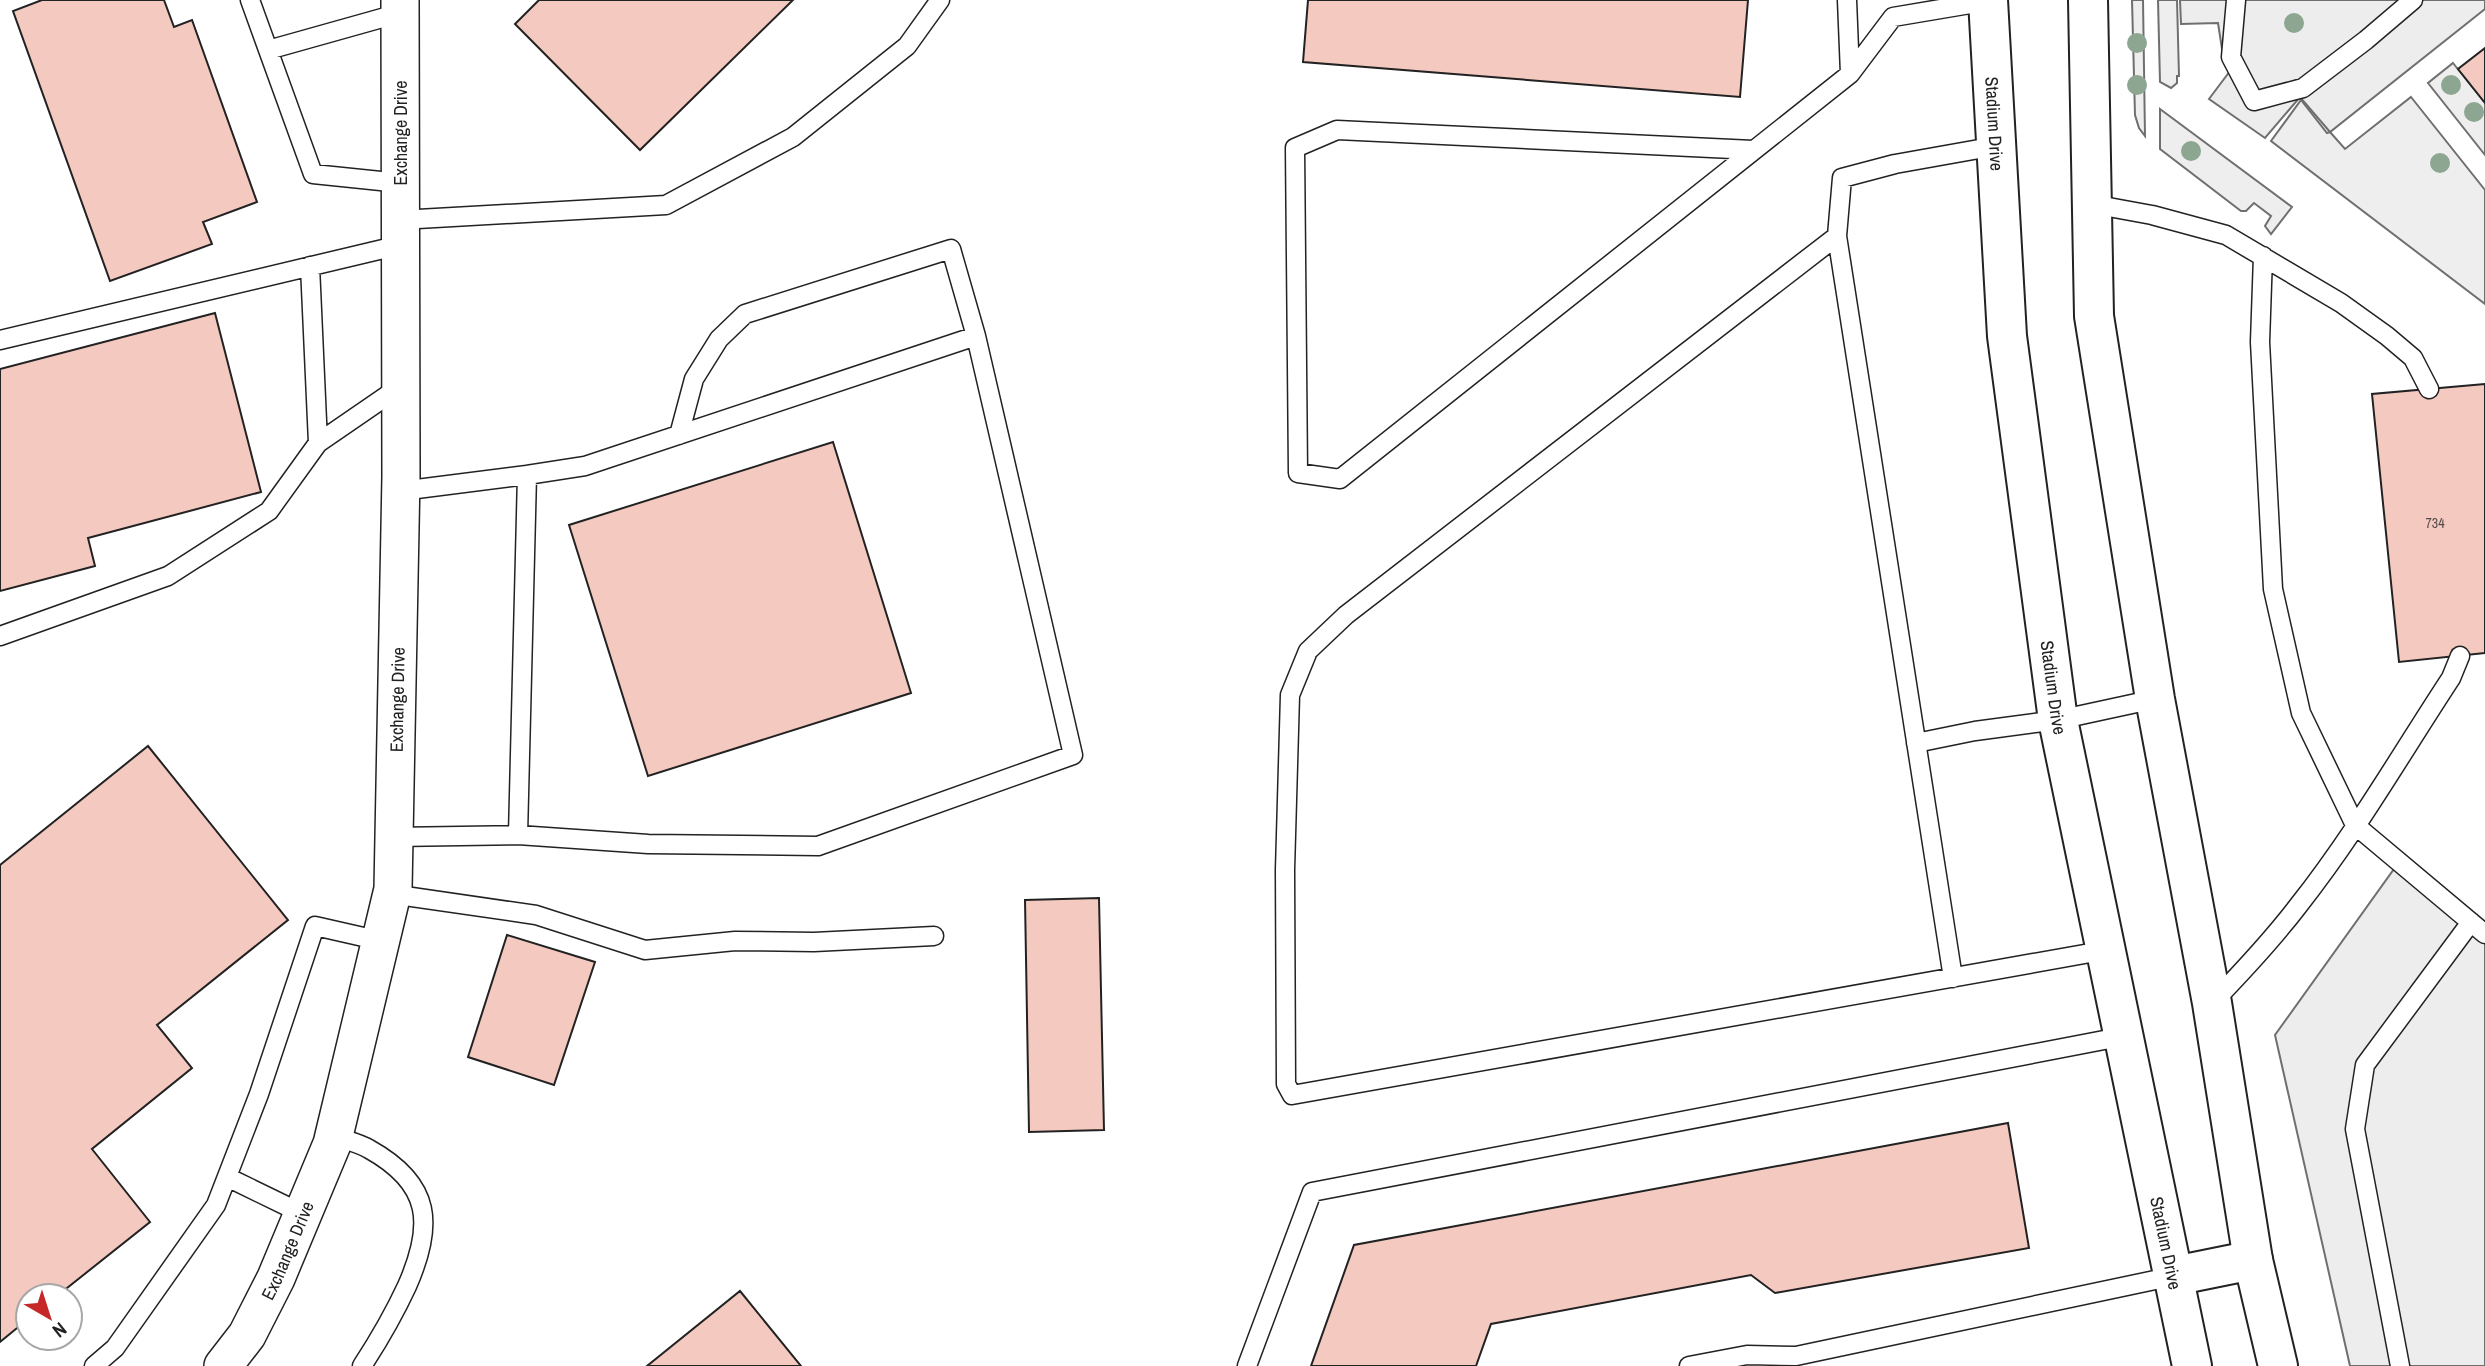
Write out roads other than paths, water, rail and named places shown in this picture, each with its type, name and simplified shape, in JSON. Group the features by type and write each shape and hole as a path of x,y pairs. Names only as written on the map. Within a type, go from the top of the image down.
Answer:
{"main road":[{"name":"Stadium Drive","path":"1988,0 2007,336 2058,720 2192,1366"},
{"path":"2088,0 2094,316 2155,699 2212,1003 2253,1260 2278,1366"},
{"path":"2174,1276 2253,1260"}],"street":[{"name":"Exchange Drive","path":"223,1366 247,1335 276,1278 334,1136 391,894 401,491 400,7"}],"lane":[{"path":"250,0 313,174 400,183"},
{"path":"0,340 310,266 400,232 666,205 793,137 907,46 940,0"},
{"path":"1847,0 1850,74"},
{"path":"1753,150 1337,130 1295,148 1298,473 1340,479 1850,74 1893,17 1988,0"},
{"path":"2236,0 2231,57 2254,101 2304,88 2413,0"},
{"path":"268,50 400,7"},
{"path":"1953,978 1837,236 1842,178 1895,164 1996,146"},
{"path":"2092,204 2152,215 2226,235 2341,303 2387,336 2413,358 2429,389"},
{"path":"1837,236 1346,615 1308,651 1290,695 1285,870 1286,1084 1292,1096 2107,950"},
{"path":"394,837 518,835 648,844 818,846 1073,755 976,336 951,249 744,314 719,339 694,379 678,435"},
{"path":"2263,256 2260,342 2273,589 2301,713 2355,825 2485,934"},
{"path":"310,266 318,443"},
{"path":"401,491 584,466 976,336"},
{"path":"0,636 168,576 269,511 318,443 401,386"},
{"path":"518,835 527,475"},
{"path":"2212,1003 2260,953 2300,904 2451,678 2460,656"},
{"path":"1916,743 2058,720 2155,699"},
{"path":"391,894 536,915 645,950 735,941 814,942 934,936"},
{"path":"2400,1366 2356,1129 2365,1065 2471,922"},
{"path":"94,1366 115,1348 216,1205 260,1094 315,926 381,941"},
{"path":"1247,1366 1312,1192 2125,1036"},
{"path":"334,1136 368,1148 398,1168 419,1195 426,1226 419,1259 392,1320 362,1366"},
{"path":"227,1177 303,1214"},
{"path":"1689,1366 1747,1355 1796,1356 2174,1276"}]}
